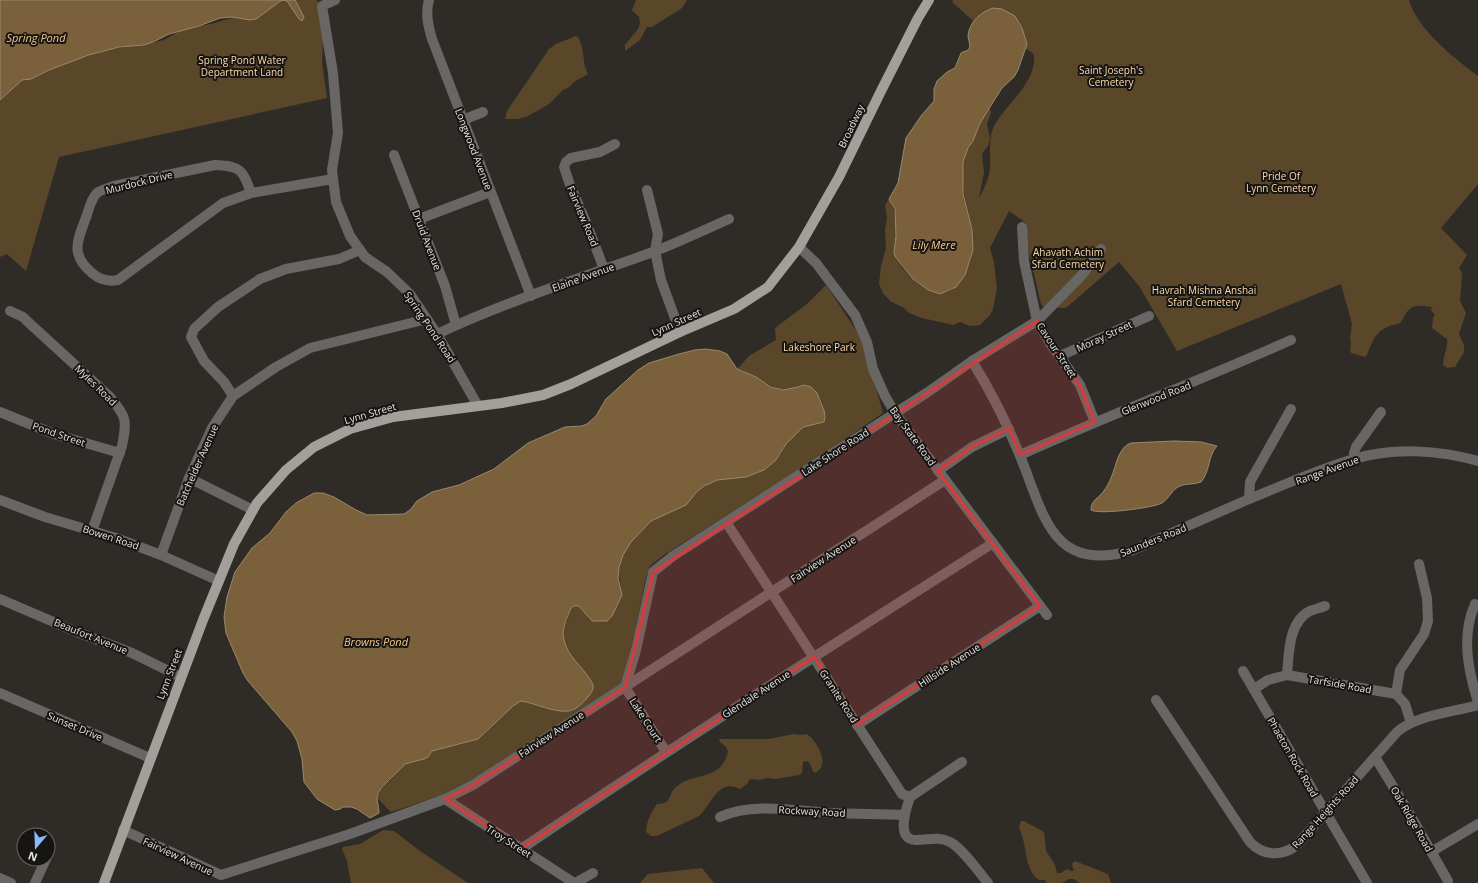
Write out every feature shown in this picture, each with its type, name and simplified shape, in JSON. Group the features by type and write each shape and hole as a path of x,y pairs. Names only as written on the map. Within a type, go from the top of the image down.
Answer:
{"main road":[{"name":"Broadway","path":"790,259 799,247 839,177 918,18 930,0"},
{"name":"Lynn Street","path":"104,883 181,677 234,544 257,504 288,468 314,447 350,429 393,417 502,403 543,395 571,384 751,300 768,287 790,259"}],"street":[{"name":"Spring Pond Road","path":"336,0 322,6 333,73 338,133 332,170 336,202 350,236 364,257 387,272 410,294 437,334 478,406"},
{"name":"Longwood Avenue","path":"428,0 428,25 432,39 531,296"},
{"path":"463,120 483,112"},
{"name":"Fairview Road","path":"604,269 564,167 566,162 571,158 600,152 615,144"},
{"name":"Druid Avenue","path":"394,155 444,286 456,325"},
{"name":"Murdock Drive","path":"251,193 244,175 240,171 226,166 215,165 114,186 97,194 91,204 78,238 78,255 85,267 98,278 110,281 118,280 222,203 251,193 333,179"},
{"path":"647,190 658,234 655,251 661,280 680,332"},
{"path":"419,219 490,192"},
{"name":"Elaine Avenue","path":"437,334 456,325 531,296 655,251 729,219"},
{"name":"Cavour Street","path":"1022,227 1024,261 1037,321 1080,385 1095,422"},
{"name":"Bay State Road","path":"799,247 816,263 855,315 867,342 870,360 875,374 895,413 1047,615"},
{"name":"Lake Shore Road","path":"625,687 636,650 652,572 673,556 928,392 972,361 1037,321 1082,275 1101,249"},
{"path":"232,396 224,382 204,361 198,352 191,337 194,329 218,307 260,279 286,269 339,260 360,250"},
{"name":"Myles Road","path":"10,311 28,321 117,405 122,412 125,424 125,433 120,453 92,531"},
{"name":"Moray Street","path":"1060,356 1149,316"},
{"name":"Batchelder Avenue","path":"161,555 189,478 212,428 232,396 276,367 310,348 427,319"},
{"name":"Glenwood Road","path":"1020,455 1291,340"},
{"name":"Saunders Road","path":"972,361 985,382 1009,429 1041,513 1056,536 1065,544 1077,551 1089,555 1117,555 1133,550 1249,499"},
{"path":"1249,499 1250,482 1291,409"},
{"name":"Pond Street","path":"0,412 54,434 120,453"},
{"path":"1355,458 1354,453 1356,447 1380,412"},
{"path":"938,471 977,444 1009,429"},
{"name":"Range Avenue","path":"1249,499 1355,458 1385,453 1416,452 1451,455 1478,461"},
{"path":"189,478 253,510"},
{"name":"Fairview Avenue","path":"123,830 221,875 350,834 445,799 473,785 945,480"},
{"name":"Bowen Road","path":"0,500 45,517 116,538 161,555 219,581"},
{"name":"Granite Road","path":"726,522 902,794 910,797"},
{"name":"Glendale Avenue","path":"521,849 666,752 993,543"},
{"path":"1411,723 1405,704 1396,694 1401,668 1424,634 1428,621 1428,598 1419,564"},
{"name":"Beaufort Avenue","path":"0,599 77,632 132,653 181,677"},
{"path":"1475,604 1468,626 1467,647 1470,676 1478,702"},
{"name":"Hillside Avenue","path":"857,725 1040,606"},
{"path":"1287,675 1292,637 1296,626 1307,613 1325,606"},
{"name":"Phaeton Rock Road","path":"1243,671 1367,883"},
{"name":"Tarfside Road","path":"1254,689 1268,680 1287,675 1396,694"},
{"name":"Lake Court","path":"625,687 666,752"},
{"name":"Sunset Drive","path":"0,693 150,758"},
{"name":"Range Heights Road","path":"1156,700 1248,839 1258,849 1276,854 1290,850 1299,843 1397,732 1411,723 1478,706"},
{"name":"Oak Ridge Road","path":"1374,757 1408,811 1448,881"},
{"path":"962,762 910,797 905,815 904,833 910,840 934,838 946,840 957,847 988,883"},
{"name":"Troy Street","path":"445,799 574,883"},
{"name":"Rockway Road","path":"720,817 729,812 742,809 905,815"},
{"path":"1431,852 1478,824"},
{"path":"35,883 42,867"},
{"path":"574,883 593,873"},
{"path":"0,878 11,883"}],"highlighted area":[{"path":"1037,321 1080,385 1095,422 1020,455 1009,429 972,447 938,471 1040,606 857,725 814,657 521,849 445,799 473,785 625,687 653,572"}],"green space":[{"name":"Spring Pond Water Department Land","path":"270,0 317,0 324,18 322,62 327,98 59,157 26,271 7,254 0,257 0,96 26,76 70,60 114,48 164,40 183,29 215,23 231,18"},
{"path":"636,0 687,0 682,8 652,27 647,27 640,40 625,51 625,45 638,29 640,23 639,17 632,10"},
{"path":"953,0 1409,0 1413,11 1428,32 1458,61 1478,76 1478,184 1441,228 1467,255 1459,268 1462,273 1460,301 1466,313 1459,334 1464,345 1464,352 1455,367 1447,368 1443,365 1447,339 1432,328 1433,318 1435,315 1431,310 1432,307 1415,306 1409,309 1400,323 1383,329 1376,335 1365,357 1351,353 1350,339 1352,324 1341,284 1177,351 1139,286 1119,262 1066,308 1044,307 1041,304 1027,244 1026,223 1009,211 990,248 994,262 997,288 993,309 990,315 980,325 970,326 960,322 953,325 922,318 909,313 904,308 890,301 883,293 879,284 881,266 886,248 885,231 887,218 885,205 889,199 895,213 896,238 894,254 902,268 919,285 932,292 942,293 953,289 967,269 972,253 973,240 963,189 962,176 964,157 973,141 978,126 990,108 991,113 987,124 990,139 982,156 984,172 979,198 989,175 990,143 994,126 1026,84 1034,65 1034,55 1030,51 1014,43 989,35 952,2"},
{"path":"576,36 579,38 582,47 585,67 588,74 563,90 549,104 528,116 518,119 505,119 507,111 549,49 556,44"},
{"name":"Lakeshore Park","path":"826,285 862,339 883,413 822,455 664,555 650,566 646,577 630,655 623,680 617,689 480,776 439,796 391,812 377,798 386,784 405,764 424,759 428,757 432,751 478,739 513,706 521,701 560,711 571,710 579,705 586,698 564,641 563,626 567,621 571,608 574,606 579,606 587,614 589,620 616,608 620,600 621,593 619,567 623,554 631,541 646,524 655,518 682,507 707,484 719,480 752,475 765,469 780,455 789,439 795,432 805,426 824,422 825,415 822,402 818,394 811,389 804,385 790,389 779,389 737,369 749,356 776,340 775,328 808,303"},
{"path":"794,734 806,734 818,747 823,761 821,768 815,773 809,762 806,761 803,762 802,773 799,775 776,779 750,779 747,784 740,789 726,787 716,794 699,816 657,836 651,836 646,832 649,818 657,804 662,804 668,801 673,790 683,782 714,772 725,761 728,751 719,741 720,739 769,739"},
{"path":"1021,821 1024,821 1044,832 1046,851 1055,865 1057,873 1061,873 1067,869 1074,871 1072,864 1075,861 1108,874 1111,883 1080,883 1074,879 1069,879 1062,883 1046,883 1045,880 1039,880 1029,867 1019,827"},
{"path":"383,830 394,831 420,851 468,883 351,883 347,861 342,849 343,847 360,844"},
{"path":"702,868 714,883 640,883 648,874"}],"water":[{"name":"Spring Pond","path":"0,0 282,0 256,19 250,20 232,17 220,18 199,26 169,34 144,45 119,47 89,55 49,70 31,79 22,80 0,100"},
{"path":"282,0 295,0 304,17 302,21 287,1"},
{"name":"Lily Mere","path":"993,8 1002,9 1015,16 1022,28 1027,44 1018,70 1014,77 1002,88 980,123 963,162 963,193 972,230 973,250 965,275 956,287 940,294 928,290 913,279 895,256 895,209 889,199 898,183 906,138 921,116 934,101 934,89 937,81 947,72 955,68 961,53 969,49 969,31 976,18"},
{"name":"Browns Pond","path":"706,349 720,351 727,354 737,369 756,377 771,387 783,390 804,385 811,387 817,393 824,410 824,422 803,427 786,444 776,460 764,470 746,477 717,480 704,486 686,505 651,521 631,542 623,555 619,567 618,578 622,595 612,616 607,621 592,621 579,606 574,606 571,608 564,628 564,640 568,651 588,676 593,687 590,695 577,707 569,711 557,711 521,701 513,706 478,739 432,751 428,757 424,759 405,764 381,788 377,797 379,813 370,818 357,809 351,807 343,807 335,810 317,799 304,782 302,759 297,741 292,732 248,681 243,673 226,633 224,617 227,597 235,572 252,548 270,533 286,512 296,503 314,493 323,493 334,497 367,515 404,514 410,510 417,501 432,492 459,485 494,469 528,443 565,427 582,426 587,424 596,416 606,399 638,370 649,363 695,350"},
{"path":"1174,441 1201,442 1217,446 1212,454 1206,473 1201,482 1177,487 1162,503 1157,505 1137,509 1104,512 1091,510 1093,502 1103,492 1108,484 1120,453 1127,445 1131,443"}],"park label":[{"name":"Saint Joseph's Cemetery","path":"1111,76"},
{"name":"Pride Of Lynn Cemetery","path":"1281,182"},
{"name":"Ahavath Achim Sfard Cemetery","path":"1068,258"},
{"name":"Havrah Mishna Anshai Sfard Cemetery","path":"1204,296"}]}
